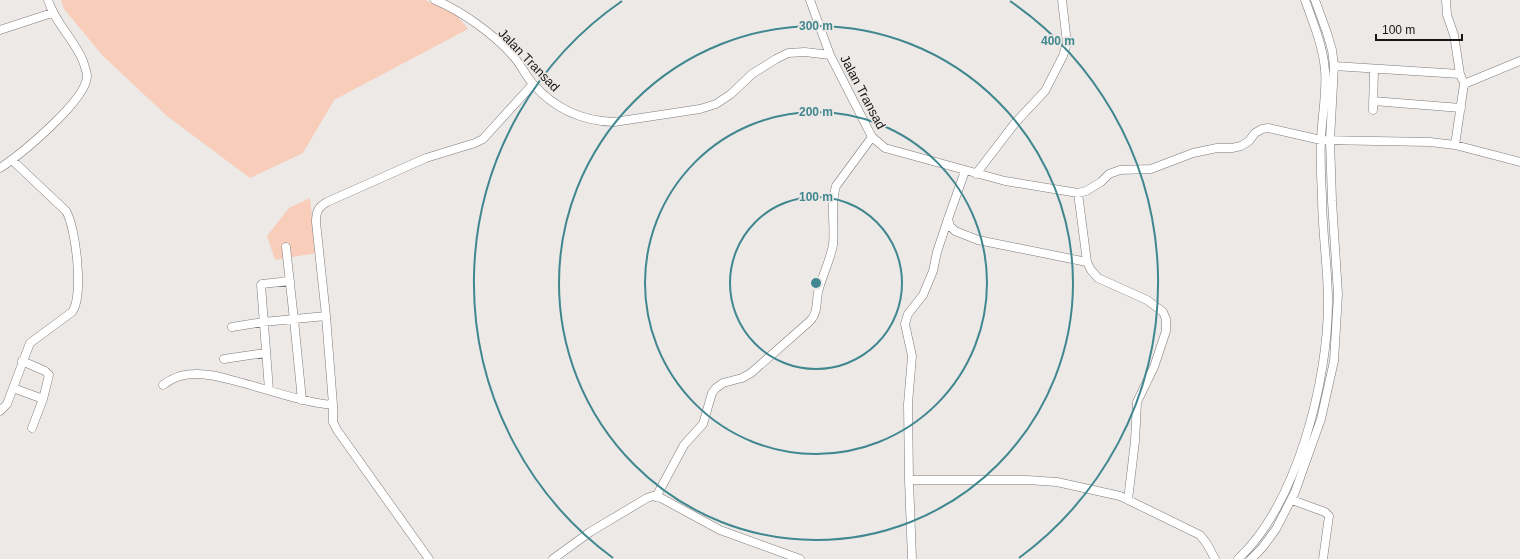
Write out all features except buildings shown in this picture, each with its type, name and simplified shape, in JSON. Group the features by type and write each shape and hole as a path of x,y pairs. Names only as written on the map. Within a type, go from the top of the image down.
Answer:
{"street":[{"path":"0,168 12,160 64,114 74,102 85,84 87,76 81,55 52,13 48,0"},
{"name":"Jalan Transad","path":"435,0 463,14 499,42 514,57 533,84 551,100 570,113 600,122 614,122 700,109 716,104 731,94 752,74 776,59 788,54 805,52 830,55 872,136 885,148 1005,181 1078,193"},
{"path":"810,0 830,55"},
{"path":"976,174 1015,123 1045,91 1060,62 1067,43 1062,0"},
{"path":"1238,559 1258,539 1284,492 1300,454 1317,399 1326,342 1328,301 1322,202 1321,140 1325,68 1319,43 1305,0"},
{"path":"1251,559 1262,548 1276,529 1292,500 1321,419 1334,361 1338,316 1338,294 1330,140 1334,66 1332,50 1315,0"},
{"path":"1446,0 1447,15 1454,35 1460,74 1464,84 1455,145"},
{"path":"0,30 52,13"},
{"path":"1464,84 1520,61"},
{"path":"1334,66 1460,74"},
{"path":"1373,110 1374,69"},
{"path":"430,559 337,430 333,422 326,316 316,213 319,208 327,202 426,158 475,143 483,139 533,84"},
{"path":"1374,101 1461,108"},
{"path":"1128,500 1136,441 1137,402 1154,367 1166,331 1166,318 1163,312 1147,300 1098,278 1091,270 1087,262 1078,193 1086,191 1098,184 1109,174 1120,170 1151,169 1193,153 1217,148 1232,148 1241,146 1262,129 1268,128 1321,140 1430,142 1455,145 1520,162"},
{"path":"656,497 684,445 703,424 712,393 716,388 723,383 742,378 751,372 816,315 818,293 831,255 833,243 834,195 836,186 872,136"},
{"path":"0,411 6,406 22,361 32,340 72,312 75,309 77,299 78,272 74,236 68,215 12,160"},
{"path":"912,559 908,404 912,356 905,324 908,314 923,295 928,283 965,171"},
{"path":"948,219 950,226 955,231 978,240 1087,262"},
{"path":"286,247 302,400"},
{"path":"269,390 261,285 290,281"},
{"path":"232,327 263,322 326,316"},
{"path":"224,359 265,353"},
{"path":"22,361 46,371 49,375 43,399 32,428"},
{"path":"163,385 174,378 194,374 221,377 302,400 333,405"},
{"path":"13,388 43,399"},
{"path":"909,480 1027,480 1057,482 1120,496 1200,535 1215,559"},
{"path":"553,559 596,528 653,496 720,530 800,559"},
{"path":"1292,500 1325,512 1329,516 1324,559"}],"shaded area":[{"path":"61,0 425,0 453,11 468,29 334,100 303,153 250,178 167,116 102,55 64,9"},
{"path":"310,198 316,253 275,260 267,236 289,208"}]}
